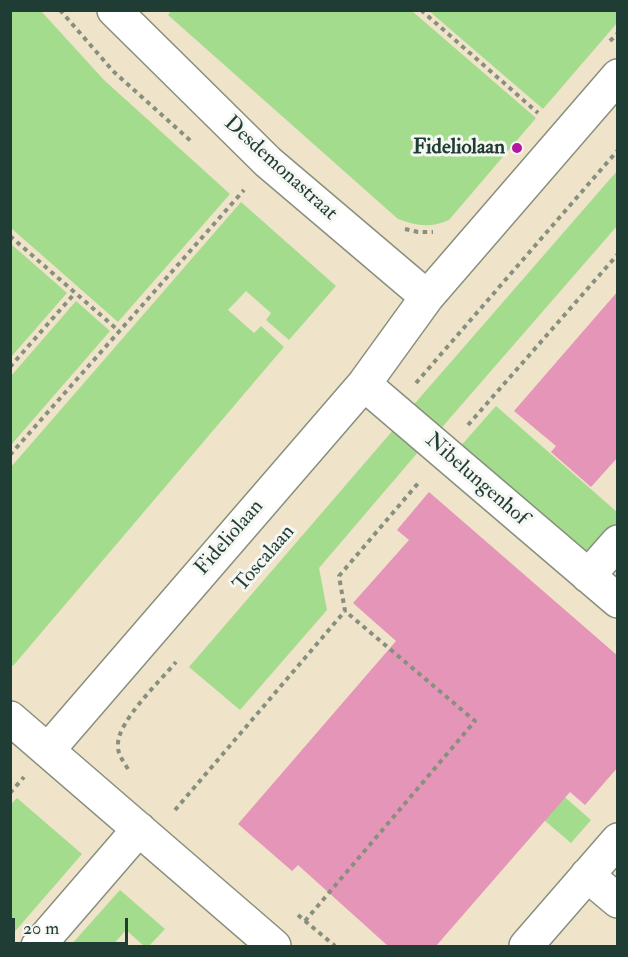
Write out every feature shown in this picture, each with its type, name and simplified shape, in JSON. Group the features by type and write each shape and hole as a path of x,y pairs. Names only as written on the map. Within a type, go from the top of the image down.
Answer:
{"street":[{"name":"Desdemonastraat","path":"114,10 145,23 268,162 427,297"},
{"name":"Fideliolaan","path":"48,750 364,384 427,297 610,63"},
{"name":"Nibelungenhof","path":"364,384 618,601"},
{"path":"588,576 618,542"},
{"path":"10,718 274,946"},
{"path":"38,946 139,829"},
{"path":"526,946 618,840"},
{"path":"587,875 618,902"}],"path":[{"name":"Desdemonastraat","path":"60,10 113,71 200,150"},
{"path":"422,10 544,117"},
{"path":"610,63 618,33"},
{"path":"394,409 618,150"},
{"path":"10,455 268,162"},
{"path":"401,228 418,232 441,231"},
{"path":"10,236 119,331"},
{"path":"304,921 475,721 345,610 339,576 618,254"},
{"path":"10,367 75,293"},
{"path":"183,817 175,810 345,610"},
{"path":"129,771 120,758 117,744 121,728 184,653"},
{"path":"296,913 335,946"}],"green space":[{"path":"11,10 41,11 104,80 230,194 118,322 11,228"},
{"path":"171,11 412,11 536,118 449,220 430,225 417,225 398,219 168,15"},
{"path":"429,11 617,11 617,23 543,109"},
{"path":"617,171 617,226 437,433 410,409"},
{"path":"241,202 336,286 289,340 266,320 271,313 246,291 228,310 254,333 261,326 284,347 13,666 10,664 11,467"},
{"path":"11,244 67,293 11,357"},
{"path":"76,301 110,331 11,445 11,376"},
{"path":"496,406 617,512 617,523 586,560 458,449"},
{"path":"394,429 419,451 319,568 327,610 240,710 189,667"},
{"path":"497,738 591,820 571,843 476,762"},
{"path":"17,798 82,854 11,936 10,805"},
{"path":"120,890 165,929 149,946 144,946 126,930 112,946 70,946"}],"building":[{"path":"618,291 618,457 591,487 551,452 556,446 514,411"},
{"path":"429,492 618,656 618,767 585,805 570,792 436,946 388,946 298,865 292,871 238,824 396,641 353,603 409,540 397,530"}],"place":[{"name":"Fideliolaan","path":"517,148"}]}
